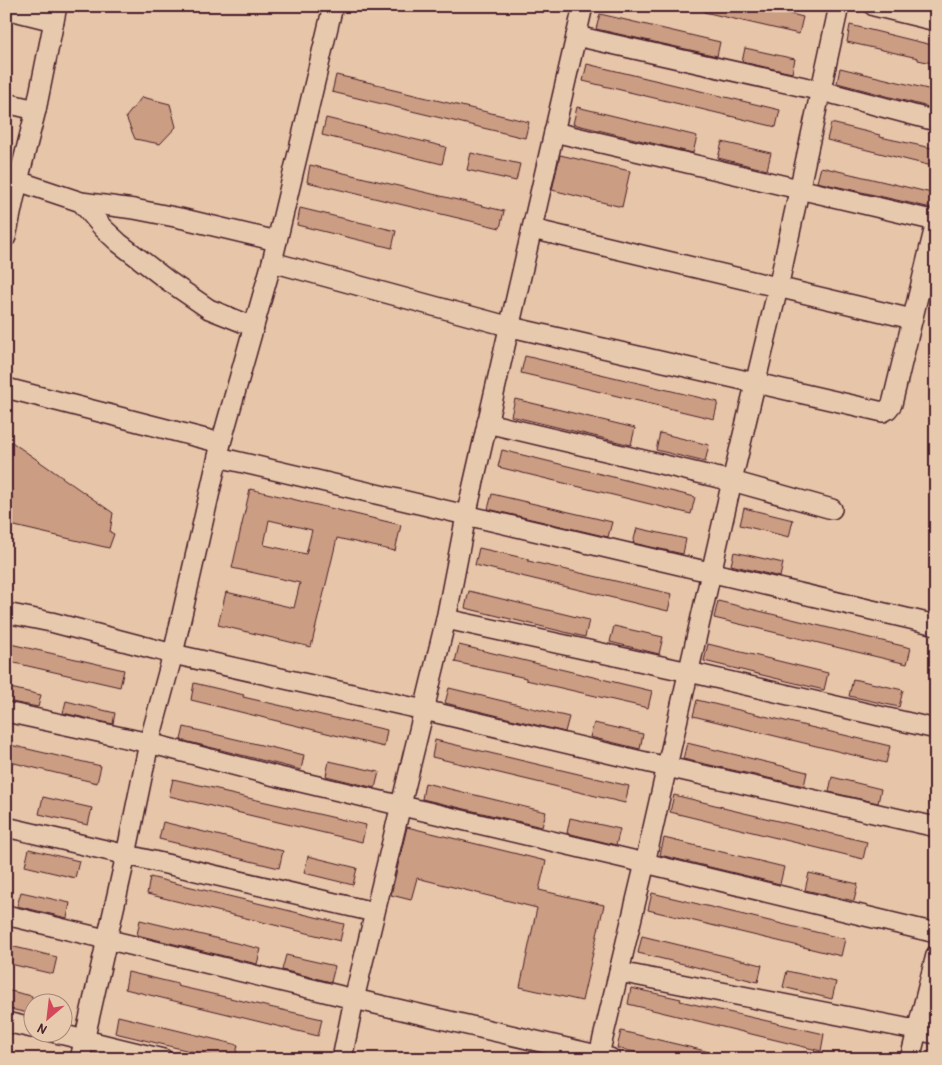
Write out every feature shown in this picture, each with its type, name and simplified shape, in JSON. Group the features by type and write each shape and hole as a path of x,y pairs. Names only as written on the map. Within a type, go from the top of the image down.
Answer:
{"street":[{"path":"80,1059 108,939 149,743 173,654 220,450 272,262 333,6"},
{"path":"342,1059 374,912 446,619 466,516 511,327 583,6"},
{"path":"6,915 603,1058 620,972 711,571 801,190 840,6"},
{"path":"874,6 936,21"},
{"path":"6,9 56,13 36,110 12,180 6,237"},
{"path":"576,36 822,92 936,121"},
{"path":"6,103 36,110"},
{"path":"272,262 511,327 883,412 888,409 892,404 936,222 554,132"},
{"path":"12,180 80,202 134,209 180,218 277,241"},
{"path":"80,202 119,243 167,280 210,309 254,327"},
{"path":"532,228 912,319"},
{"path":"6,388 220,450 466,516 711,571 936,625"},
{"path":"488,423 732,481 832,510"},
{"path":"6,612 173,654 424,710 667,768 936,827"},
{"path":"446,619 689,672 936,729"},
{"path":"6,712 149,743 275,776 936,933"},
{"path":"6,827 374,912"},
{"path":"910,1059 927,1032 936,955"},
{"path":"620,972 927,1032"},
{"path":"6,1022 22,1026"},
{"path":"72,1037 163,1059"}],"building":[{"path":"704,6 758,6 803,17 799,34 704,12"},
{"path":"600,14 720,42 717,56 596,29"},
{"path":"850,25 936,46 936,64 918,60 918,58 847,42"},
{"path":"745,48 795,59 792,73 742,62"},
{"path":"587,64 780,110 776,127 583,81"},
{"path":"840,68 936,91 936,109 837,83"},
{"path":"336,75 529,122 525,138 332,92"},
{"path":"142,97 170,104 176,127 160,144 135,139 126,117"},
{"path":"577,107 697,136 693,153 573,124"},
{"path":"326,118 446,147 442,164 322,135"},
{"path":"831,123 880,135 880,137 936,149 936,167 827,140"},
{"path":"722,142 771,153 767,170 718,158"},
{"path":"471,153 520,164 516,181 467,170"},
{"path":"560,155 630,171 622,207 552,190"},
{"path":"310,165 504,211 500,228 307,182"},
{"path":"821,167 936,194 936,209 817,182"},
{"path":"300,208 396,231 392,248 297,225"},
{"path":"525,356 718,402 714,419 521,373"},
{"path":"515,399 635,428 631,445 511,416"},
{"path":"660,433 709,445 705,462 656,450"},
{"path":"6,438 113,513 110,532 114,534 109,548 6,524"},
{"path":"502,450 695,497 691,514 498,467"},
{"path":"250,489 401,525 395,551 337,538 311,647 218,625 226,592 294,608 300,583 232,568","holes":["269,520 312,530 306,554 264,545"]},
{"path":"492,494 612,522 608,537 488,509"},
{"path":"744,508 793,520 789,537 740,525"},
{"path":"637,528 686,539 683,554 633,543"},
{"path":"479,548 672,594 668,611 475,565"},
{"path":"734,552 783,563 780,577 731,565"},
{"path":"469,591 589,620 585,637 465,608"},
{"path":"718,601 911,648 907,664 714,618"},
{"path":"614,626 663,637 659,654 610,642"},
{"path":"6,643 124,670 120,687 6,661"},
{"path":"708,644 828,673 824,690 704,661"},
{"path":"459,645 652,691 648,708 455,662"},
{"path":"853,679 903,690 899,707 849,696"},
{"path":"194,683 244,695 243,697 387,730 384,747 191,700"},
{"path":"6,687 41,695 38,707 6,701"},
{"path":"449,688 569,717 565,732 445,703"},
{"path":"697,700 890,746 886,763 693,716"},
{"path":"66,701 115,713 113,724 63,713"},
{"path":"594,723 643,734 640,749 590,737"},
{"path":"184,727 304,755 301,770 181,740"},
{"path":"435,740 629,786 625,803 432,757"},
{"path":"687,743 807,772 804,786 683,759"},
{"path":"6,744 101,766 97,783 6,761"},
{"path":"329,761 379,772 375,788 326,776"},
{"path":"832,777 881,789 878,803 829,792"},
{"path":"173,779 366,825 362,842 169,796"},
{"path":"425,783 546,812 542,827 422,799"},
{"path":"674,795 867,842 863,859 670,812"},
{"path":"43,797 92,808 88,825 39,814"},
{"path":"570,818 620,829 616,845 567,833"},
{"path":"163,822 283,851 279,868 159,839"},
{"path":"407,827 546,861 539,890 604,905 582,1001 520,987 537,908 417,878 411,900 391,895"},
{"path":"664,838 784,867 780,884 660,855"},
{"path":"29,849 79,861 75,878 25,866"},
{"path":"308,856 357,868 353,885 304,873"},
{"path":"809,873 858,884 854,901 805,890"},
{"path":"150,877 344,924 340,941 147,894"},
{"path":"21,892 70,903 67,918 17,906"},
{"path":"652,893 845,939 841,956 648,910"},
{"path":"140,920 261,949 257,964 137,935"},
{"path":"642,936 762,965 758,982 638,953"},
{"path":"6,945 57,957 53,974 6,963"},
{"path":"286,955 335,966 331,982 282,970"},
{"path":"787,971 836,982 832,999 783,987"},
{"path":"128,972 178,984 177,986 322,1019 318,1036 125,989"},
{"path":"631,988 824,1034 821,1051 628,1004"},
{"path":"6,990 22,994 22,1012 6,1008"},
{"path":"118,1016 238,1045 235,1059 223,1059 115,1033"},
{"path":"621,1031 714,1053 714,1059 664,1059 617,1048"}]}
